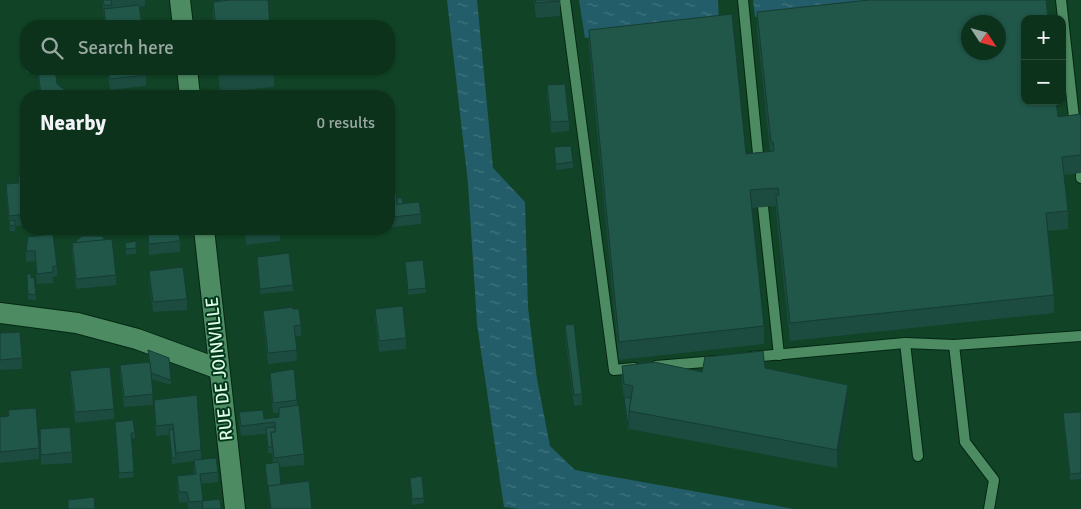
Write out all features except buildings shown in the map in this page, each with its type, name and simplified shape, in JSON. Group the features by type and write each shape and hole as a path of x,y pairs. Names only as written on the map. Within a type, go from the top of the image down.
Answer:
{"street":[{"path":"180,0 182,20"},
{"path":"188,75 189,90"},
{"name":"RUE DE JOINVILLE","path":"205,235 234,509"},
{"path":"0,313 77,323 137,339 219,369"}],"lane":[{"path":"565,0 614,370 906,343 954,345 1081,336"},
{"path":"743,0 760,170"},
{"path":"1061,0 1076,133"},
{"path":"1081,173 1081,178"},
{"path":"763,207 779,355"},
{"path":"906,343 918,456"},
{"path":"954,345 965,442 994,480 989,509"}],"water":[{"path":"447,0 477,0 493,168 525,202 528,308 537,379 550,446 575,470 794,509 520,509 504,507 477,324 468,183"},
{"path":"579,0 718,0 719,25 585,38"},
{"path":"753,0 937,0 755,17"}]}
